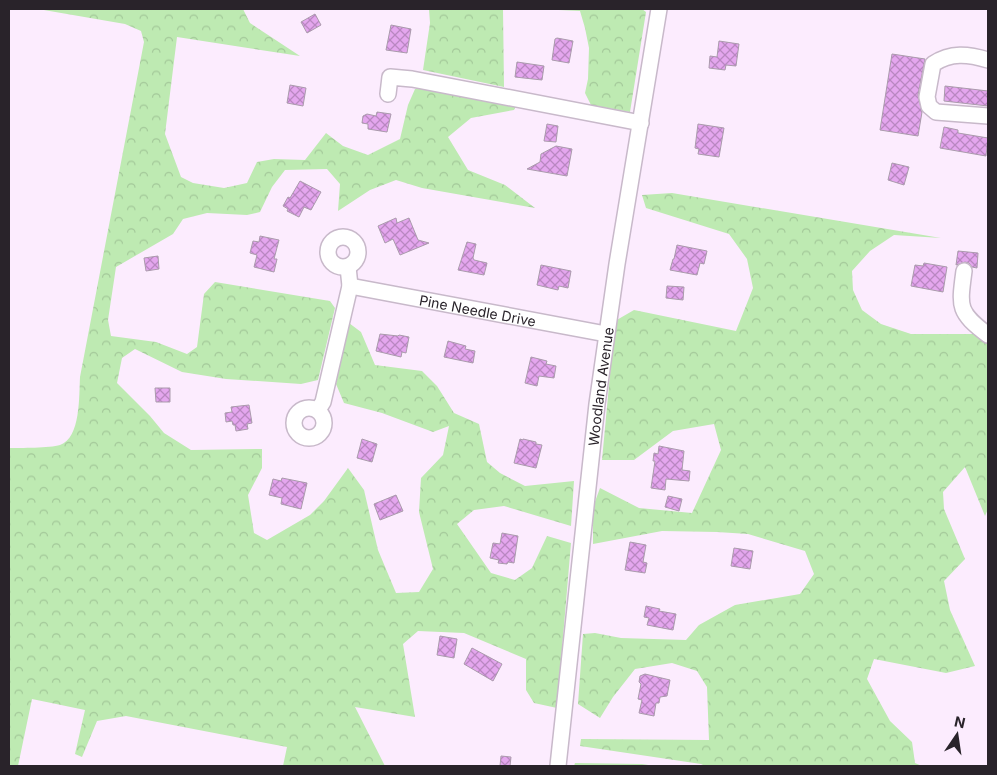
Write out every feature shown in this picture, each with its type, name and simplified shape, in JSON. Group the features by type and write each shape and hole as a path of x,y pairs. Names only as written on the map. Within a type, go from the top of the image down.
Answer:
{"street":[{"name":"Woodland Avenue","path":"558,766 606,334 659,9"},
{"path":"988,60 971,55 954,55 941,59 933,64 926,97 929,106 936,112 988,116"},
{"path":"388,94 390,77 412,79 641,123"},
{"path":"318,410 323,402 350,286 348,267"},
{"path":"964,272 960,300 962,310 970,321 988,335"},
{"name":"Pine Needle Drive","path":"350,286 606,334"}],"green space":[{"path":"38,9 243,9 250,23 300,56 177,37 165,134 181,177 193,183 224,188 247,183 257,162 274,159 305,160 326,133 343,146 368,155 400,139 408,105 415,89 434,87 517,104 514,110 471,118 448,137 468,170 505,185 535,208 422,188 396,180 370,190 338,211 340,184 327,169 285,170 272,187 260,212 247,215 207,213 183,219 173,234 116,267 108,320 111,336 156,342 187,354 197,347 204,294 215,282 330,301 335,308 318,380 301,384 226,379 182,372 135,349 122,358 117,383 164,433 191,450 262,449 262,468 248,495 254,533 267,540 310,515 324,501 348,468 364,490 378,550 396,593 419,592 433,569 419,512 421,478 443,455 449,426 433,432 382,413 344,403 336,384 349,323 361,332 375,365 422,371 437,386 454,413 479,424 487,462 500,473 525,486 574,481 571,526 504,506 474,510 457,524 491,573 515,580 532,568 547,536 571,543 557,708 534,703 526,690 526,659 464,633 418,631 403,644 415,717 355,707 385,766 283,766 287,747 126,716 97,721 82,757 75,754 85,710 32,699 18,766 9,766 9,448 60,445 67,441 75,425 78,415 80,377 144,42 141,31 125,24"},
{"path":"429,9 503,9 504,87 423,70 430,23"},
{"path":"537,9 642,9 646,12 630,112 591,105 585,93 588,79 589,48 580,11"},
{"path":"672,193 941,238 894,235 870,251 852,271 853,290 862,310 881,324 911,334 974,334 988,343 988,509 985,516 965,467 943,492 944,509 965,559 944,581 950,610 975,666 946,673 874,659 867,679 890,721 912,742 915,763 922,766 705,766 580,746 581,739 709,740 707,687 697,671 672,663 635,669 613,697 600,718 578,704 583,634 595,633 621,638 686,640 699,625 735,605 800,594 814,574 805,551 748,534 662,531 593,544 593,507 600,488 639,508 692,513 721,450 714,424 673,431 634,460 602,460 615,321 634,310 736,331 753,288 747,259 729,234 646,208 642,195"},
{"path":"575,763 642,764 655,766 574,766"}],"building":[{"path":"315,14 321,25 307,33 301,22"},
{"path":"391,25 411,29 407,53 386,50"},
{"path":"555,39 573,41 569,63 552,60"},
{"path":"719,41 739,44 736,66 726,65 725,70 709,68 710,56 717,57"},
{"path":"892,54 925,59 918,95 922,112 918,136 880,130"},
{"path":"517,62 544,66 542,80 515,77"},
{"path":"290,85 306,88 303,106 287,103"},
{"path":"945,86 988,91 988,106 944,101"},
{"path":"377,112 391,114 387,132 368,129 368,124 362,123 363,116 367,114 376,116"},
{"path":"547,124 558,126 556,142 544,141"},
{"path":"698,124 724,128 719,157 698,154 699,149 695,148"},
{"path":"944,127 958,130 958,133 988,138 986,156 940,148"},
{"path":"556,146 572,149 567,176 527,169 540,162 541,154"},
{"path":"892,163 909,167 904,185 888,180"},
{"path":"300,181 321,192 311,210 304,207 299,217 287,211 288,209 283,206"},
{"path":"396,218 397,223 409,218 418,240 429,243 400,255 393,239 385,243 378,226"},
{"path":"260,236 279,240 274,259 277,259 274,272 254,267 257,255 250,253 253,241 259,242"},
{"path":"467,242 476,244 474,260 487,263 484,275 458,270"},
{"path":"677,245 707,251 704,264 700,263 697,275 670,270"},
{"path":"958,251 978,253 977,268 965,262 956,265"},
{"path":"158,256 159,269 146,271 144,258"},
{"path":"924,263 947,267 943,292 911,286 915,265 923,266"},
{"path":"541,265 571,271 568,288 559,286 558,290 537,285"},
{"path":"667,286 684,287 683,300 666,298"},
{"path":"380,334 409,337 406,353 402,352 401,357 376,351"},
{"path":"448,341 466,346 465,349 475,351 473,363 444,357"},
{"path":"531,357 547,361 546,364 556,366 554,378 539,376 537,386 525,383"},
{"path":"155,388 170,388 170,402 156,402"},
{"path":"249,405 252,423 247,424 248,429 236,431 232,421 226,422 225,413 232,412 231,407"},
{"path":"362,439 377,444 372,462 357,458"},
{"path":"520,439 542,445 536,468 514,463"},
{"path":"659,446 684,451 682,470 690,471 689,481 666,479 665,490 651,488 655,461 653,461 654,453 658,454"},
{"path":"282,478 307,483 301,509 281,504 282,498 269,495 273,479 281,481"},
{"path":"396,495 403,511 380,520 374,504"},
{"path":"668,496 682,499 679,511 665,507"},
{"path":"502,533 518,536 514,563 498,563 499,560 490,558 493,543 500,544"},
{"path":"630,542 646,545 643,562 647,563 645,573 625,570"},
{"path":"734,548 753,551 750,569 731,566"},
{"path":"646,606 676,614 673,630 647,625 649,618 644,617"},
{"path":"440,636 457,639 454,658 437,655"},
{"path":"472,648 502,664 493,681 464,664"},
{"path":"645,674 670,680 667,696 660,697 659,703 656,703 654,716 639,713 642,700 638,699 641,684 639,682 640,676"},
{"path":"501,756 511,757 510,766 500,766"}]}
